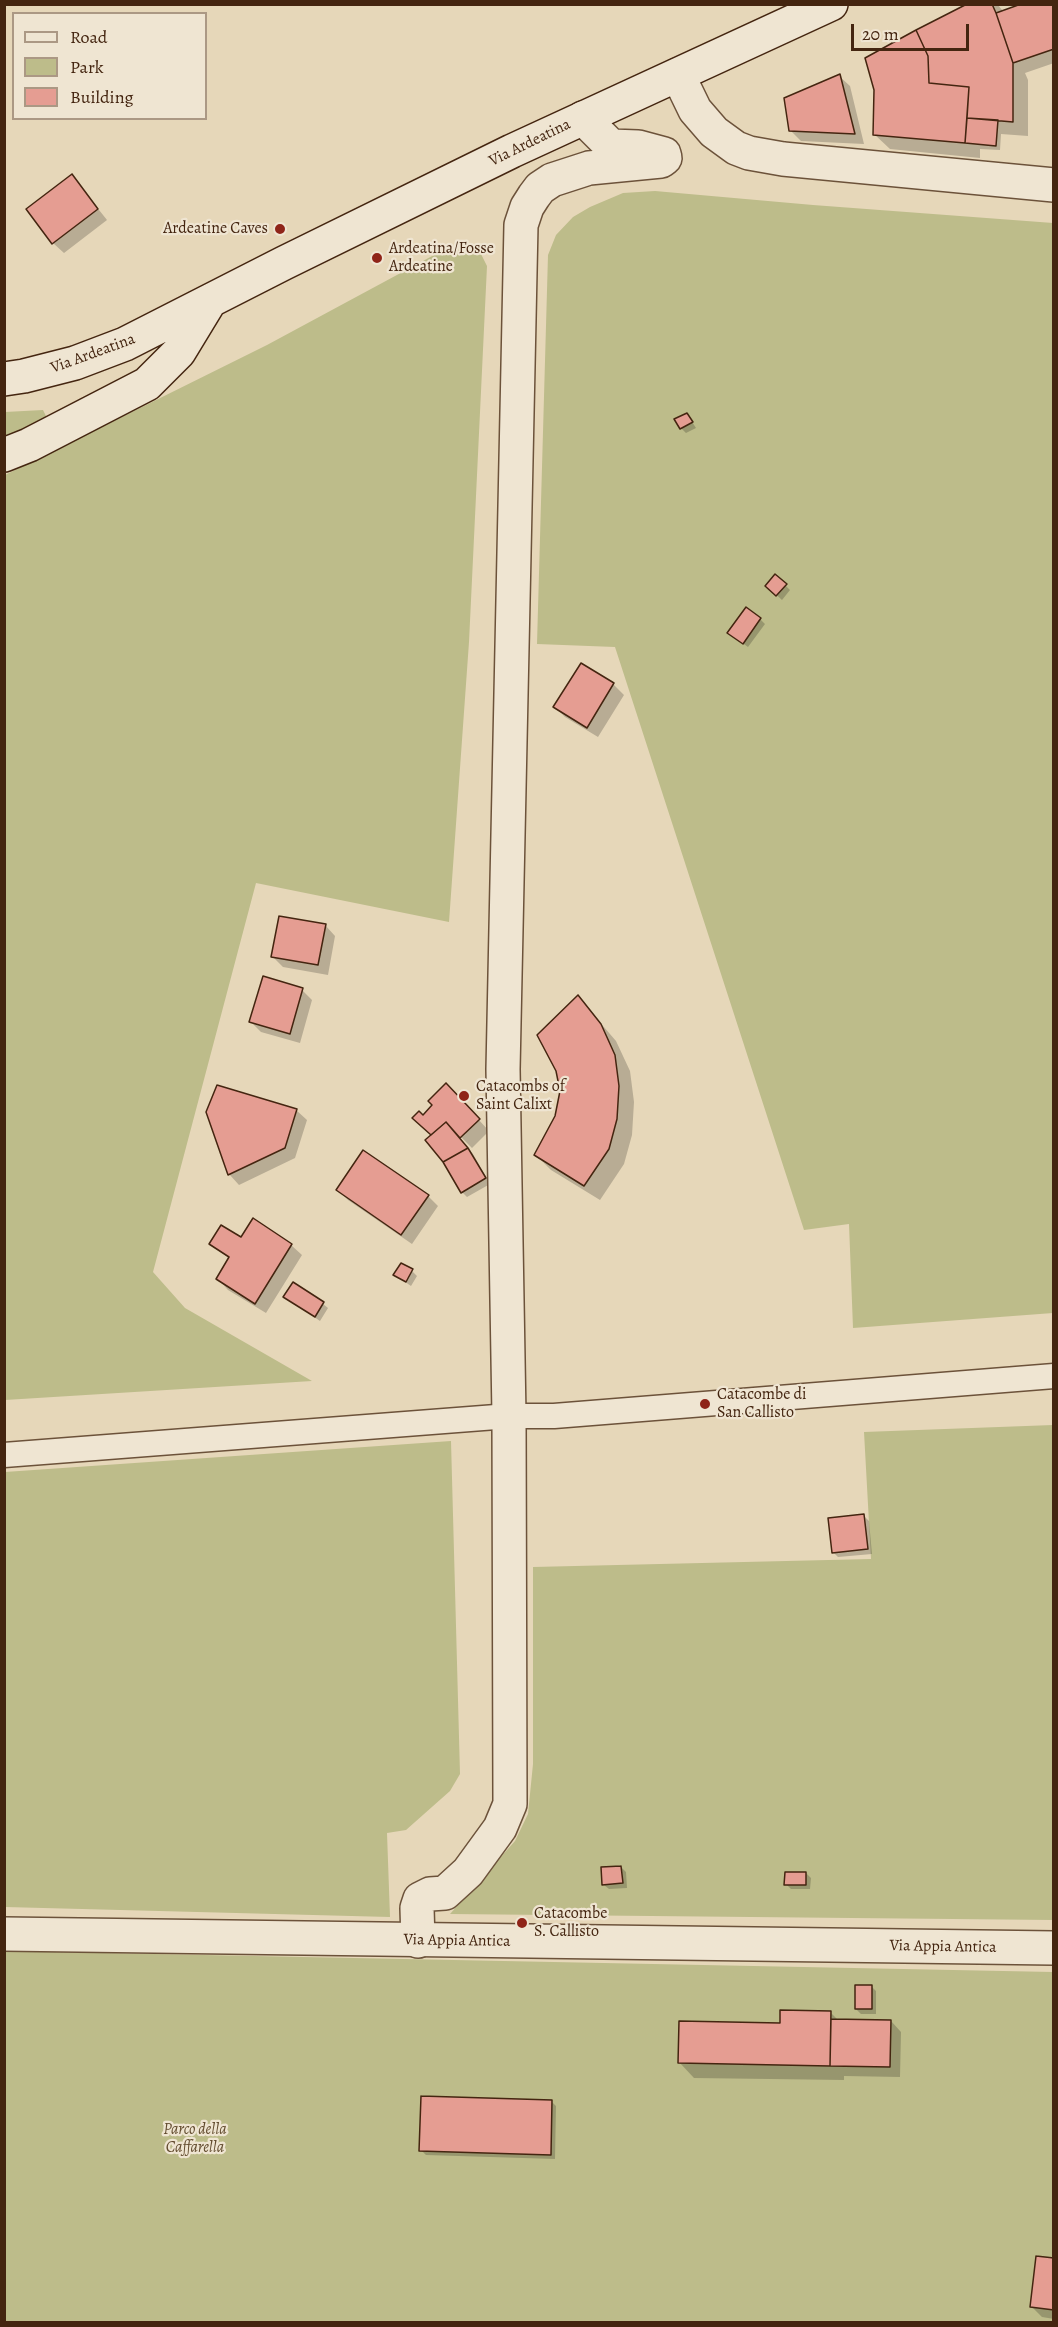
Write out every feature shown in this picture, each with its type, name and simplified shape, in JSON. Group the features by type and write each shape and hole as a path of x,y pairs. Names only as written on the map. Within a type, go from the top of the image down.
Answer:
{"street":[{"name":"Via Ardeatina","path":"4,379 49,370 125,344 284,263 583,118 831,4"},
{"path":"678,75 696,110 714,132 736,148 749,153 783,159 1053,185"},
{"path":"418,1941 417,1908 420,1899 430,1894 445,1893 468,1872 500,1828 510,1804 509,1416 503,1069 521,225 527,207 534,196 540,188 552,180 589,168 661,161 665,158 664,154 638,147 610,146 583,118"},
{"path":"4,455 39,440 147,384 179,352 210,301"},
{"name":"Via Appia Antica","path":"4,1934 1053,1948"}],"lane":[{"path":"4,1455 509,1416 554,1416 1053,1376"}],"green space":[{"path":"655,191 1053,223 1053,1313 853,1328 849,1224 804,1230 615,647 537,644 548,255 556,235 573,217 623,193"},
{"path":"447,248 480,252 487,266 469,642 449,922 256,883 153,1272 185,1308 312,1381 5,1400 5,475 267,345"},
{"path":"43,410 49,422 5,441 5,412"},
{"path":"1053,1425 1053,1920 450,1914 515,1841 528,1814 533,1764 533,1567 871,1559 864,1432"},
{"path":"451,1441 460,1774 450,1791 406,1830 387,1833 390,1917 5,1907 5,1472"},
{"name":"Parco della Caffarella","path":"4,1951 1053,1972 1053,2322 5,2322"}],"building":[{"path":"967,4 992,4 996,13 1013,63 1013,122 967,118 969,87 929,83 928,56 916,30"},
{"path":"1021,4 1054,4 1054,49 1013,63 996,13"},
{"path":"916,30 928,56 929,83 969,87 965,143 873,135 874,90 865,58"},
{"path":"840,74 855,134 789,131 784,98"},
{"path":"967,118 998,120 996,146 965,143"},
{"path":"72,174 98,209 52,244 26,209"},
{"path":"687,413 693,422 680,429 674,419"},
{"path":"775,574 787,584 776,596 765,586"},
{"path":"746,607 761,618 743,644 727,633"},
{"path":"581,663 614,683 587,728 553,707"},
{"path":"279,916 326,924 318,965 271,957"},
{"path":"263,976 303,988 290,1034 249,1022"},
{"path":"578,995 601,1024 615,1055 619,1086 617,1119 609,1149 584,1186 534,1155 555,1116 560,1091 556,1071 537,1035"},
{"path":"446,1083 480,1119 460,1138 446,1122 431,1135 412,1118 419,1111 423,1115 432,1105 428,1101"},
{"path":"217,1085 297,1109 285,1148 228,1175 206,1112"},
{"path":"446,1122 468,1148 443,1162 425,1140"},
{"path":"468,1148 486,1178 461,1193 443,1162"},
{"path":"363,1150 429,1195 401,1235 336,1190"},
{"path":"253,1218 292,1244 255,1304 216,1279 229,1257 209,1244 221,1225 241,1237"},
{"path":"401,1263 413,1269 406,1282 393,1275"},
{"path":"293,1282 324,1302 315,1317 283,1297"},
{"path":"864,1514 868,1549 832,1553 828,1518"},
{"path":"621,1866 623,1883 602,1885 601,1867"},
{"path":"785,1872 806,1872 806,1885 784,1885"},
{"path":"855,1985 872,1985 872,2009 855,2009"},
{"path":"780,2010 831,2011 830,2066 678,2063 679,2021 780,2023"},
{"path":"831,2019 891,2020 890,2067 830,2066"},
{"path":"421,2096 552,2100 551,2155 419,2151"},
{"path":"1036,2256 1054,2258 1054,2310 1030,2307"}],"place":[{"name":"Ardeatine Caves","path":"280,229"},
{"name":"Ardeatina/Fosse Ardeatine","path":"377,258"},
{"name":"Catacombs of Saint Calixt","path":"464,1096"},
{"name":"Catacombe di San Callisto","path":"705,1404"},
{"name":"Catacombe S. Callisto","path":"522,1923"}]}
